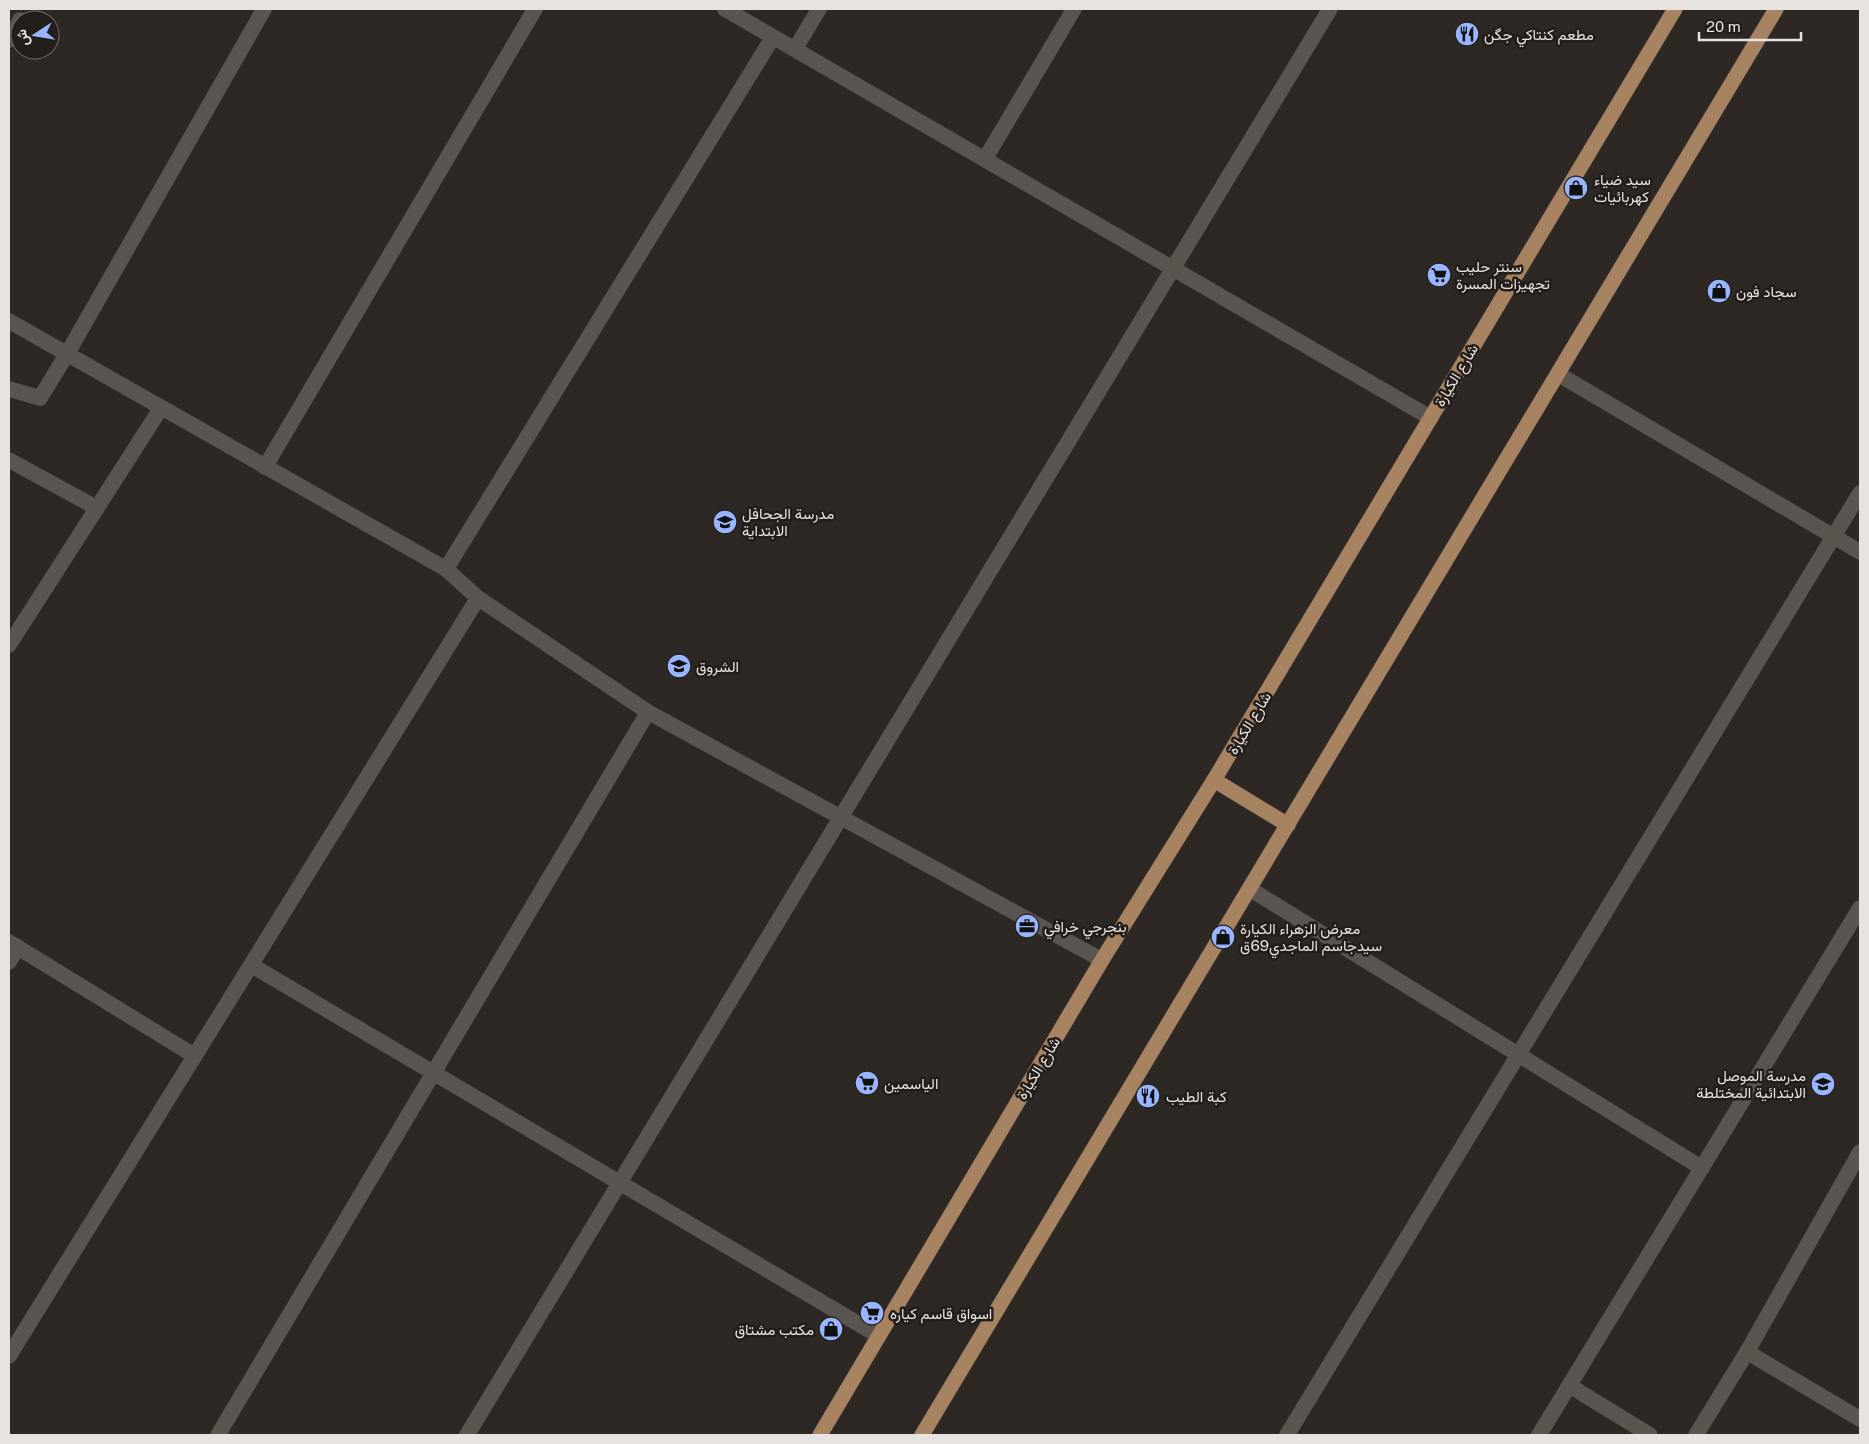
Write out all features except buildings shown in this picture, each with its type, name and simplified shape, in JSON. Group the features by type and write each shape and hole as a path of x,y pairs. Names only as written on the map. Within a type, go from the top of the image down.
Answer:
{"main road":[{"name":"شارع الكيارة","path":"820,1435 1102,960 1214,780 1675,9"},
{"path":"922,1435 1776,9"},
{"path":"1214,780 1288,824"}],"street":[{"path":"9,389 40,398 264,9"},
{"path":"265,467 535,9"},
{"path":"725,9 1431,418"},
{"path":"795,49 819,9"},
{"path":"984,159 1074,9"},
{"path":"467,1435 1330,9"},
{"path":"446,569 773,37"},
{"path":"9,321 446,569 478,598 648,712 1102,960"},
{"path":"1558,374 1860,552"},
{"path":"9,645 161,408"},
{"path":"9,460 97,508"},
{"path":"1287,1435 1860,493"},
{"path":"9,1356 478,598"},
{"path":"218,1435 648,712"},
{"path":"1250,889 1702,1168"},
{"path":"1539,1435 1860,908"},
{"path":"9,962 13,945 195,1056"},
{"path":"251,965 879,1336"},
{"path":"1696,1435 1747,1352 1860,1152"},
{"path":"1747,1352 1860,1420"},
{"path":"1570,1386 1650,1435"}],"place":[{"name":"مطعم كنتاكي جگن","path":"1467,34"},
{"name":"سيد ضياء كهربائيات","path":"1576,188"},
{"name":"سنتر حليب تجهيزات المسرة","path":"1439,275"},
{"name":"سجاد فون","path":"1719,291"},
{"name":"مدرسة الجحافل الابتداية","path":"725,522"},
{"name":"الشروق","path":"679,666"},
{"name":"بنجرجي خرافي","path":"1027,926"},
{"name":"معرض الزهراء الكيارة سيدجاسم الماجدي69ق","path":"1223,937"},
{"name":"الياسمين","path":"867,1083"},
{"name":"مدرسة الموصل الابتدائية المختلطة","path":"1823,1084"},
{"name":"كبة الطيب","path":"1148,1096"},
{"name":"اسواق قاسم كياره","path":"872,1313"},
{"name":"مكتب مشتاق","path":"831,1329"}]}
